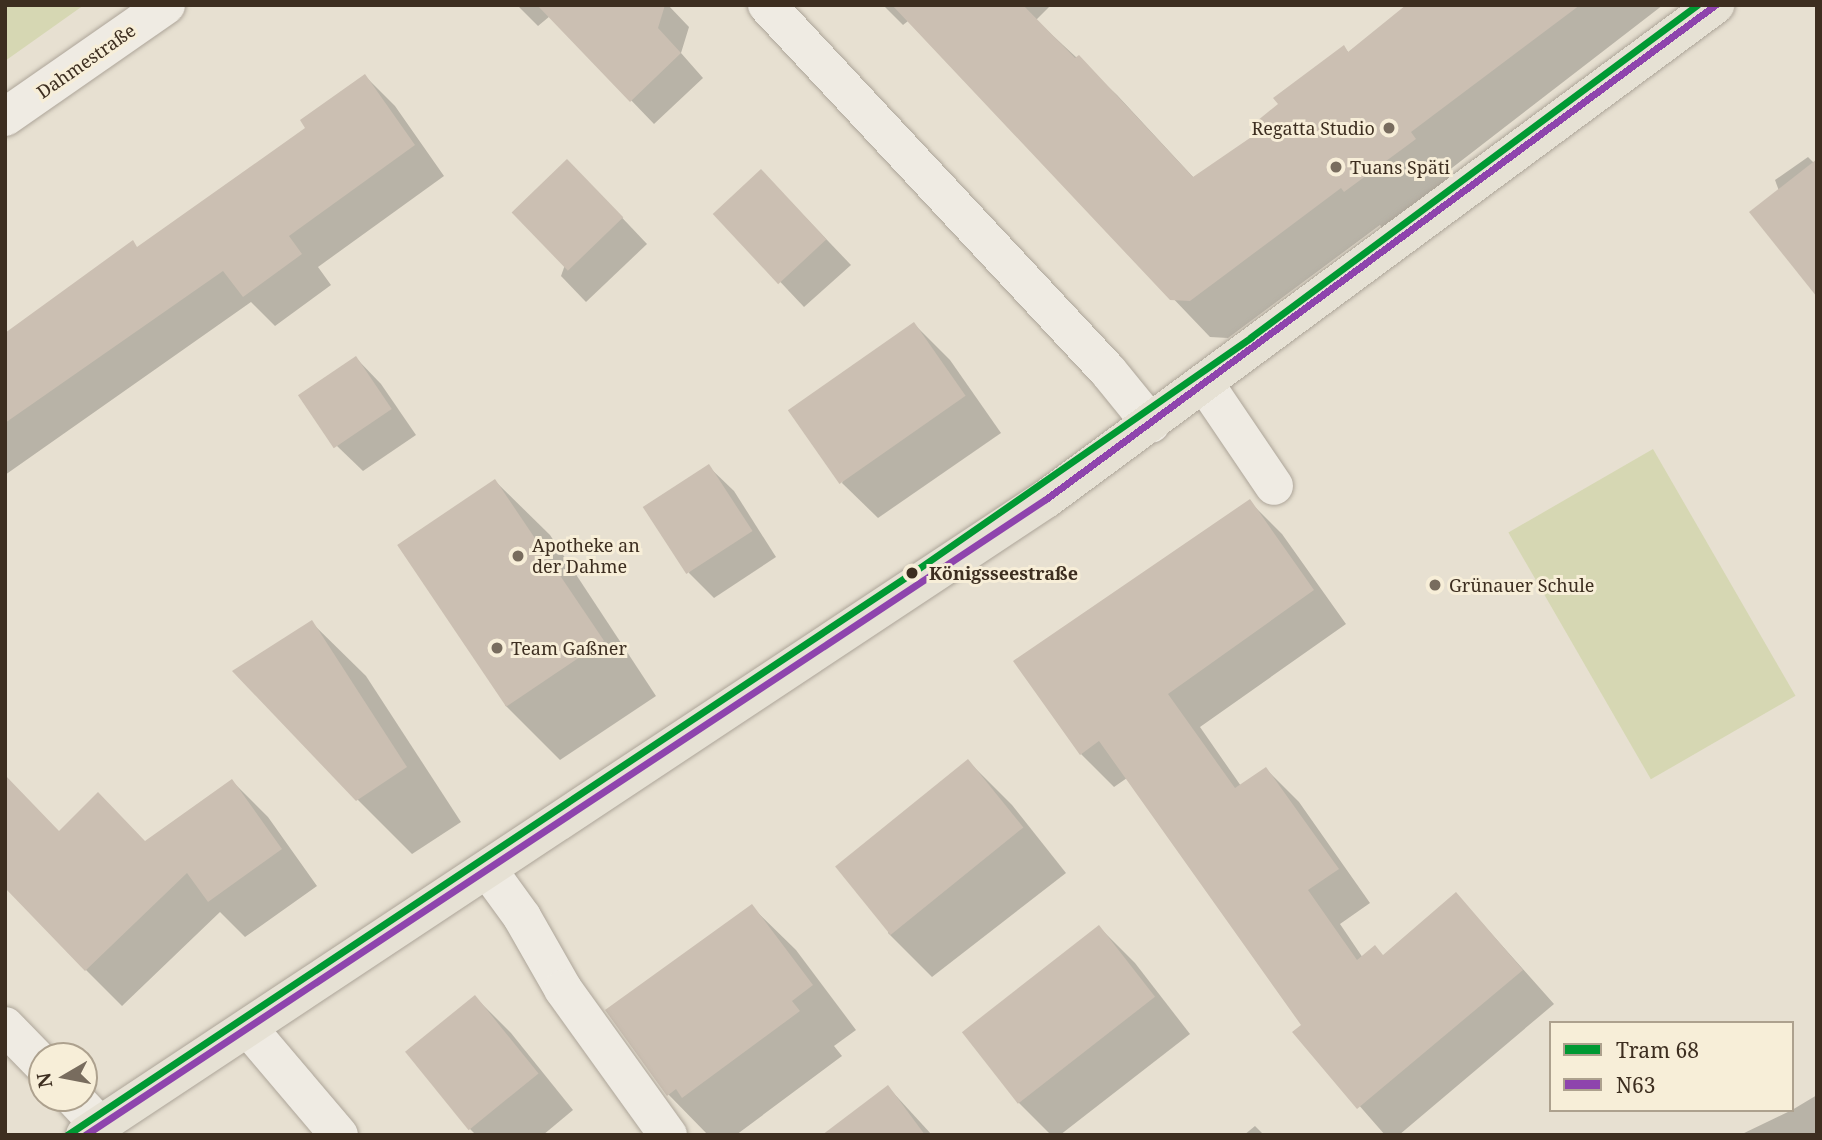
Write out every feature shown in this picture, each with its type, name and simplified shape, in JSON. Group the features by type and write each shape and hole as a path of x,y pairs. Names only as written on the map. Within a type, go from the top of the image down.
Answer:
{"main road":[{"path":"86,1119 248,1029 1046,499 1715,5"}],"street":[{"name":"Dahmestraße","path":"5,117 166,5"},
{"path":"767,5 1108,370 1151,424"},
{"path":"1205,384 1274,486"},
{"path":"488,870 522,917 563,989 668,1135"},
{"path":"5,1026 28,1050"},
{"path":"248,1029 339,1135"}],"green space":[{"path":"5,5 84,5 5,61"},
{"path":"1653,449 1796,696 1651,779 1508,532"}],"building":[{"path":"537,5 665,5 658,28 681,53 630,102"},
{"path":"892,5 1023,5 1075,58 1079,55 1193,177 1263,129 1257,121 1278,104 1273,98 1344,45 1348,52 1406,5 1580,5 1411,132 1416,139 1344,192 1341,188 1190,301 1170,300"},
{"path":"365,74 415,145 289,236 302,254 243,297 223,271 5,423 5,333 133,240 137,247 305,128 300,120"},
{"path":"567,159 623,217 568,271 512,212"},
{"path":"1817,159 1817,297 1749,212"},
{"path":"761,169 826,239 778,284 713,214"},
{"path":"914,322 966,396 839,484 788,410"},
{"path":"356,356 392,409 334,448 298,395"},
{"path":"709,464 753,531 686,574 643,507"},
{"path":"495,479 604,641 506,707 397,545"},
{"path":"1250,499 1314,590 1168,694 1235,788 1266,767 1339,869 1308,890 1357,960 1375,945 1383,955 1456,892 1523,970 1357,1109 1292,1032 1301,1025 1099,741 1080,755 1013,661"},
{"path":"312,620 407,767 356,801 232,671"},
{"path":"968,759 1023,827 890,935 835,867"},
{"path":"5,775 59,831 98,792 145,841 232,779 282,849 208,902 187,873 85,971 5,888"},
{"path":"752,904 813,985 792,1001 800,1011 682,1098 676,1089 667,1096 605,1010"},
{"path":"1099,925 1155,997 1018,1104 962,1032"},
{"path":"475,995 539,1073 469,1130 405,1052"},
{"path":"888,1085 925,1135 822,1135"}],"tram line":[{"name":"68","path":"67,1135 912,573 1251,337 1697,5"}],"transit line":[{"name":"N63","path":"85,1135 1046,499 1715,5"}],"place":[{"name":"Regatta Studio","path":"1389,128"},
{"name":"Tuans Späti","path":"1336,167"},
{"name":"Apotheke an der Dahme","path":"518,556"},
{"name":"Königsseestraße","path":"912,573"},
{"name":"Grünauer Schule","path":"1435,585"},
{"name":"Team Gaßner","path":"497,648"}]}
